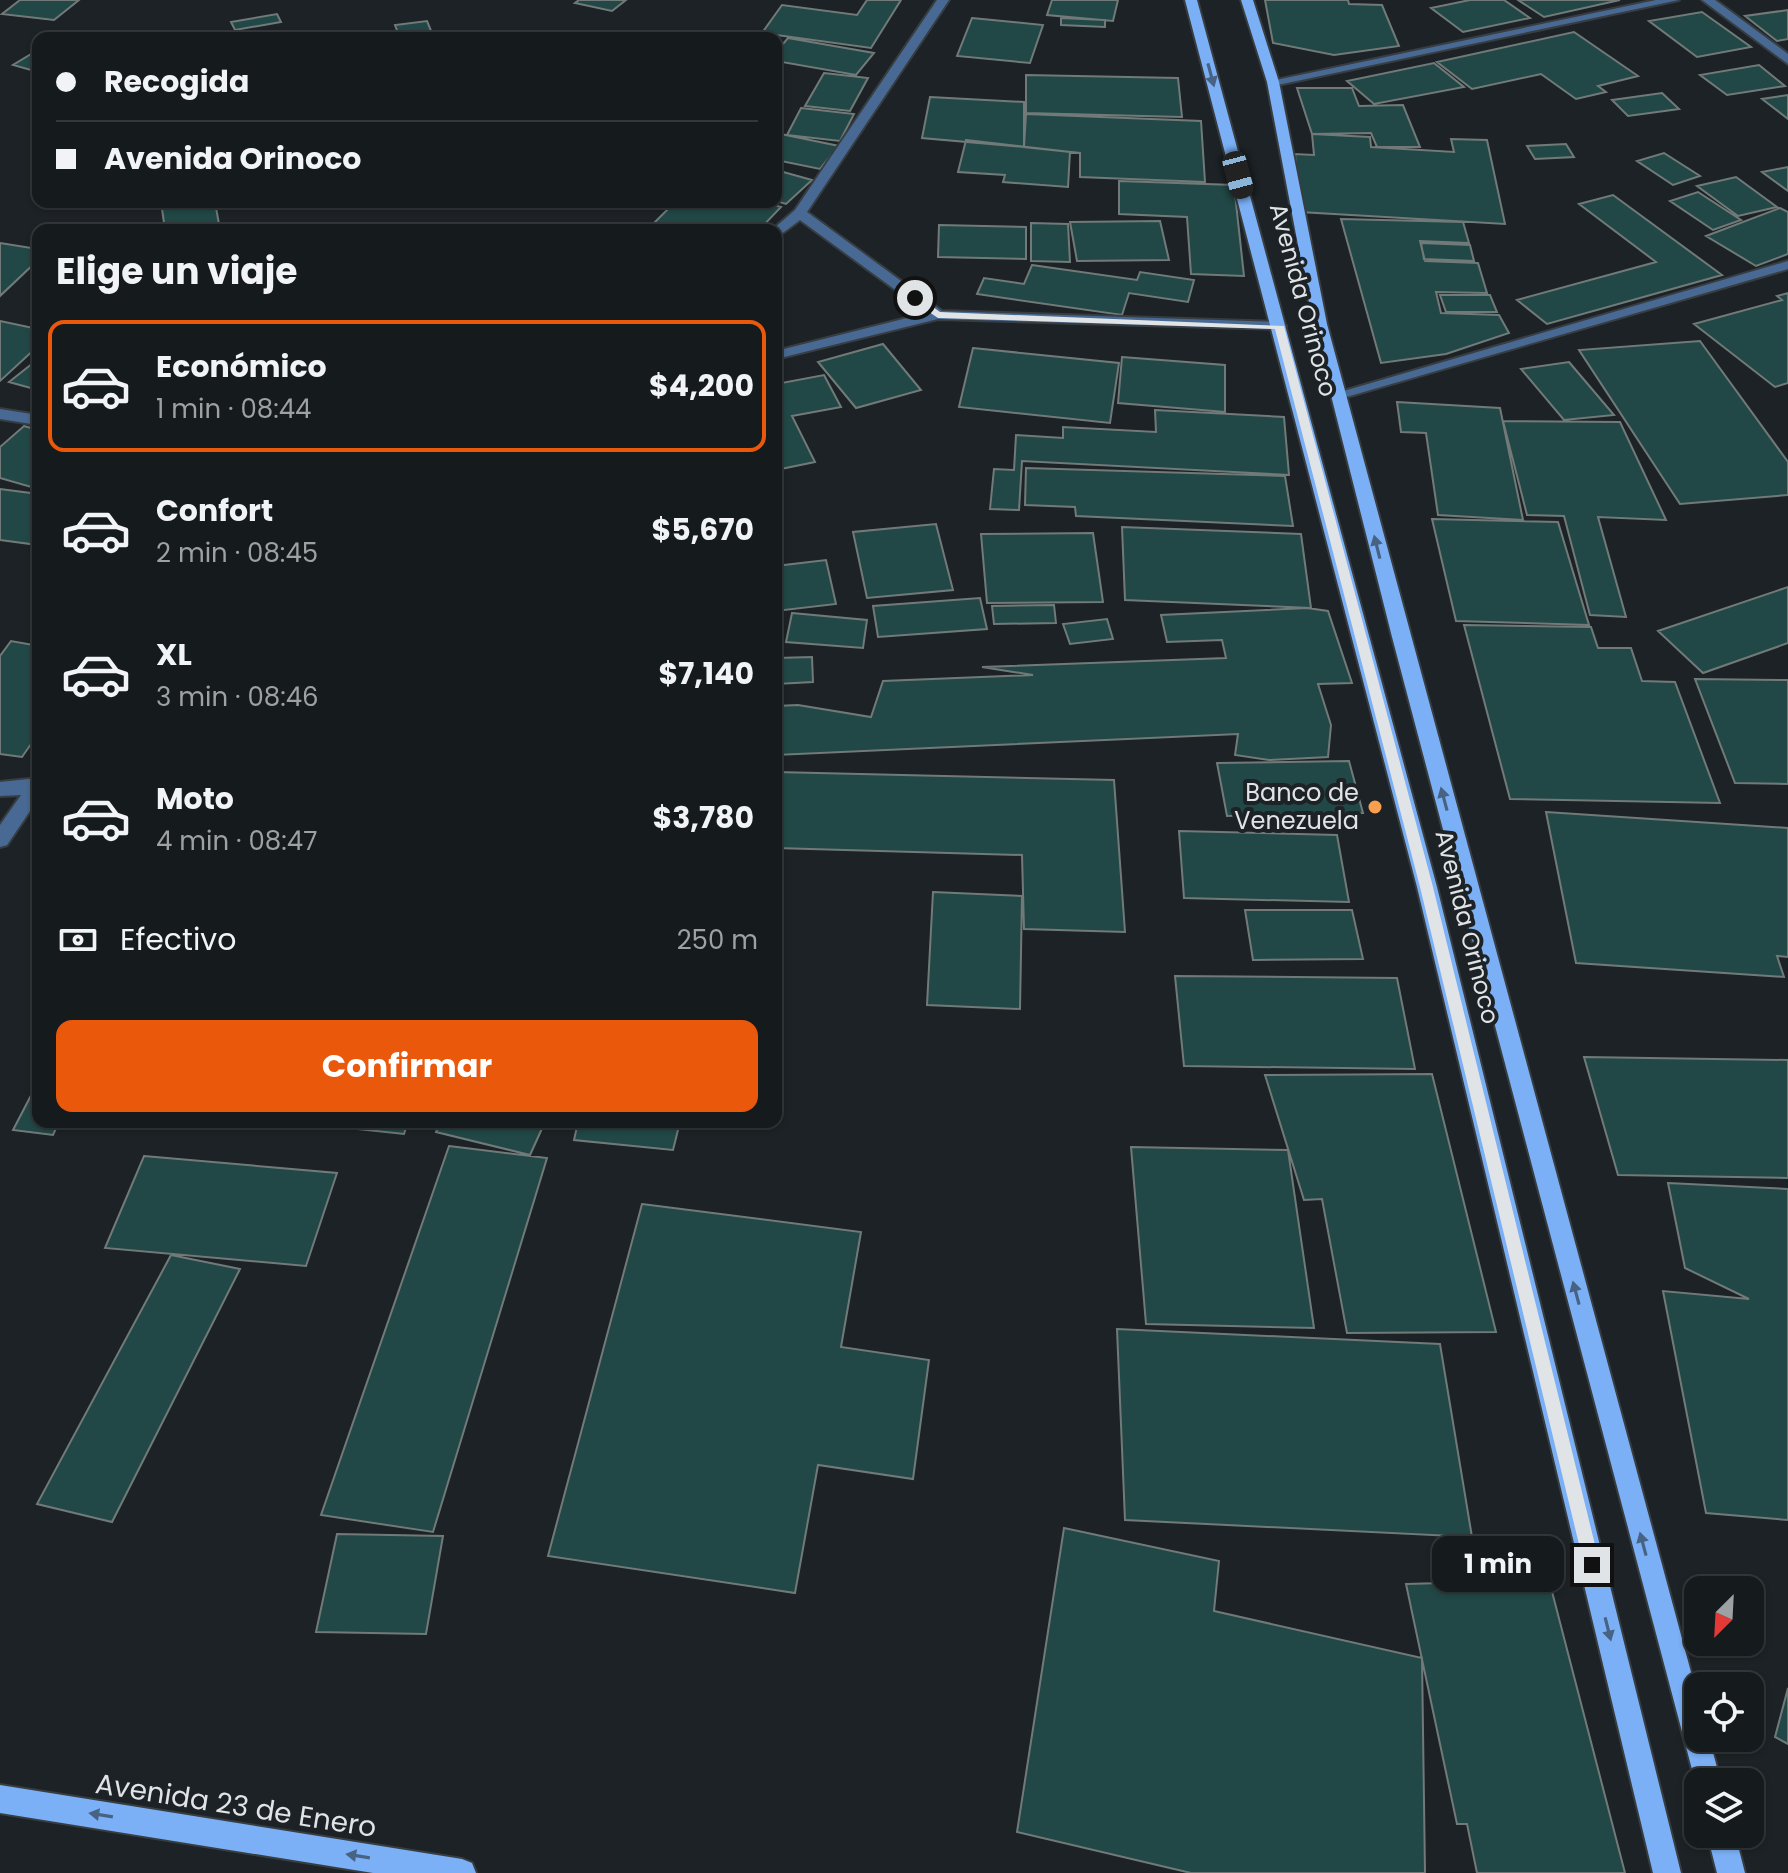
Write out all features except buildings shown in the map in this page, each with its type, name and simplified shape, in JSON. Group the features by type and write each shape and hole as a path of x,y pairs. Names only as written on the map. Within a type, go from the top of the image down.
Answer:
{"main road":[{"name":"Avenida Orinoco","path":"1191,0 1427,887 1667,1873"},
{"name":"Avenida Orinoco","path":"1247,0 1273,82 1320,324 1338,395 1703,1768"},
{"name":"Avenida 23 de Enero","path":"0,1799 462,1873"},
{"path":"1725,1848 1731,1873"}],"street":[{"path":"782,229 800,213 943,0"},
{"path":"1273,82 1673,0"},
{"path":"1708,0 1788,60"},
{"path":"800,213 938,315"},
{"path":"1338,395 1788,265"},
{"path":"782,354 938,315 1279,326"},
{"path":"0,414 32,419"},
{"path":"0,789 32,787"},
{"path":"0,840 32,794"}],"place":[{"name":"Banco de Venezuela","path":"1375,807"}],"route":[{"path":"915,298 938,315 1279,326 1427,887 1592,1565"}]}
